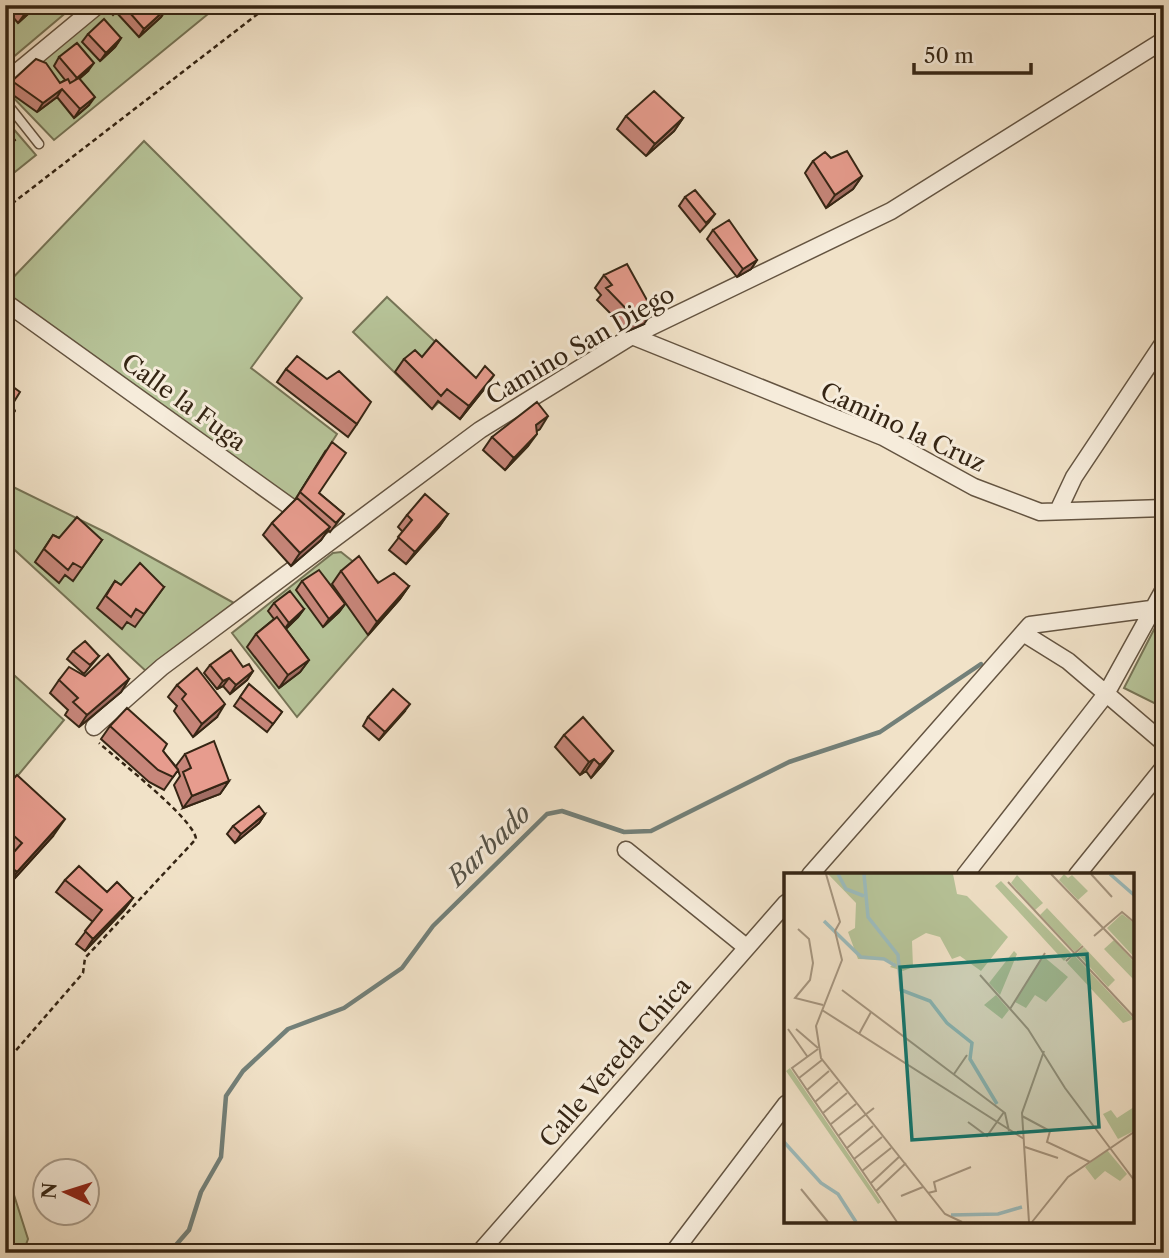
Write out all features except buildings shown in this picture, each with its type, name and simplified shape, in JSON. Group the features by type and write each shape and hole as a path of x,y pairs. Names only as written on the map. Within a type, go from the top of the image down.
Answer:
{"street":[{"path":"5,82 98,5"},
{"name":"Camino San Diego","path":"94,727 162,667 335,541 480,430 632,336 891,211 1164,40"},
{"name":"Calle la Fuga","path":"5,302 335,541"},
{"name":"Camino la Cruz","path":"632,336 883,437 974,487 1040,512 1164,508"},
{"path":"1058,512 1074,477 1164,342"},
{"path":"967,873 1106,694 1164,589"},
{"path":"812,873 1030,625 1151,609"},
{"path":"1023,633 1068,662 1164,743"},
{"path":"1079,873 1164,767"},
{"path":"626,850 747,947"},
{"name":"Calle Vereda Chica","path":"479,1253 784,905"},
{"path":"673,1253 784,1107"}],"lane":[{"path":"5,100 39,144"}],"path":[{"path":"5,209 259,13 262,5"},
{"path":"5,1063 83,973 85,958 196,839 196,831 176,809 142,783 95,739 94,727"}],"green space":[{"path":"5,5 75,5 5,64"},
{"path":"109,5 219,5 54,140 6,90"},
{"path":"5,119 36,155 5,180"},
{"path":"144,141 302,298 251,368 337,434 291,506 5,302 5,286"},
{"path":"387,297 485,388 460,419 439,402 432,409 353,332"},
{"path":"5,483 109,534 234,603 148,673 5,541"},
{"path":"341,552 400,599 297,717 232,633 333,553"},
{"path":"1164,610 1164,703 1162,707 1124,688"},
{"path":"5,667 64,720 5,791"},
{"path":"7,1173 28,1239 23,1253 5,1253"}],"waterway":[{"name":"Barbado","path":"169,1253 189,1230 201,1192 221,1157 226,1096 243,1071 288,1029 344,1008 402,968 433,926 547,814 562,811 624,832 651,831 789,762 880,732 981,664"}]}
